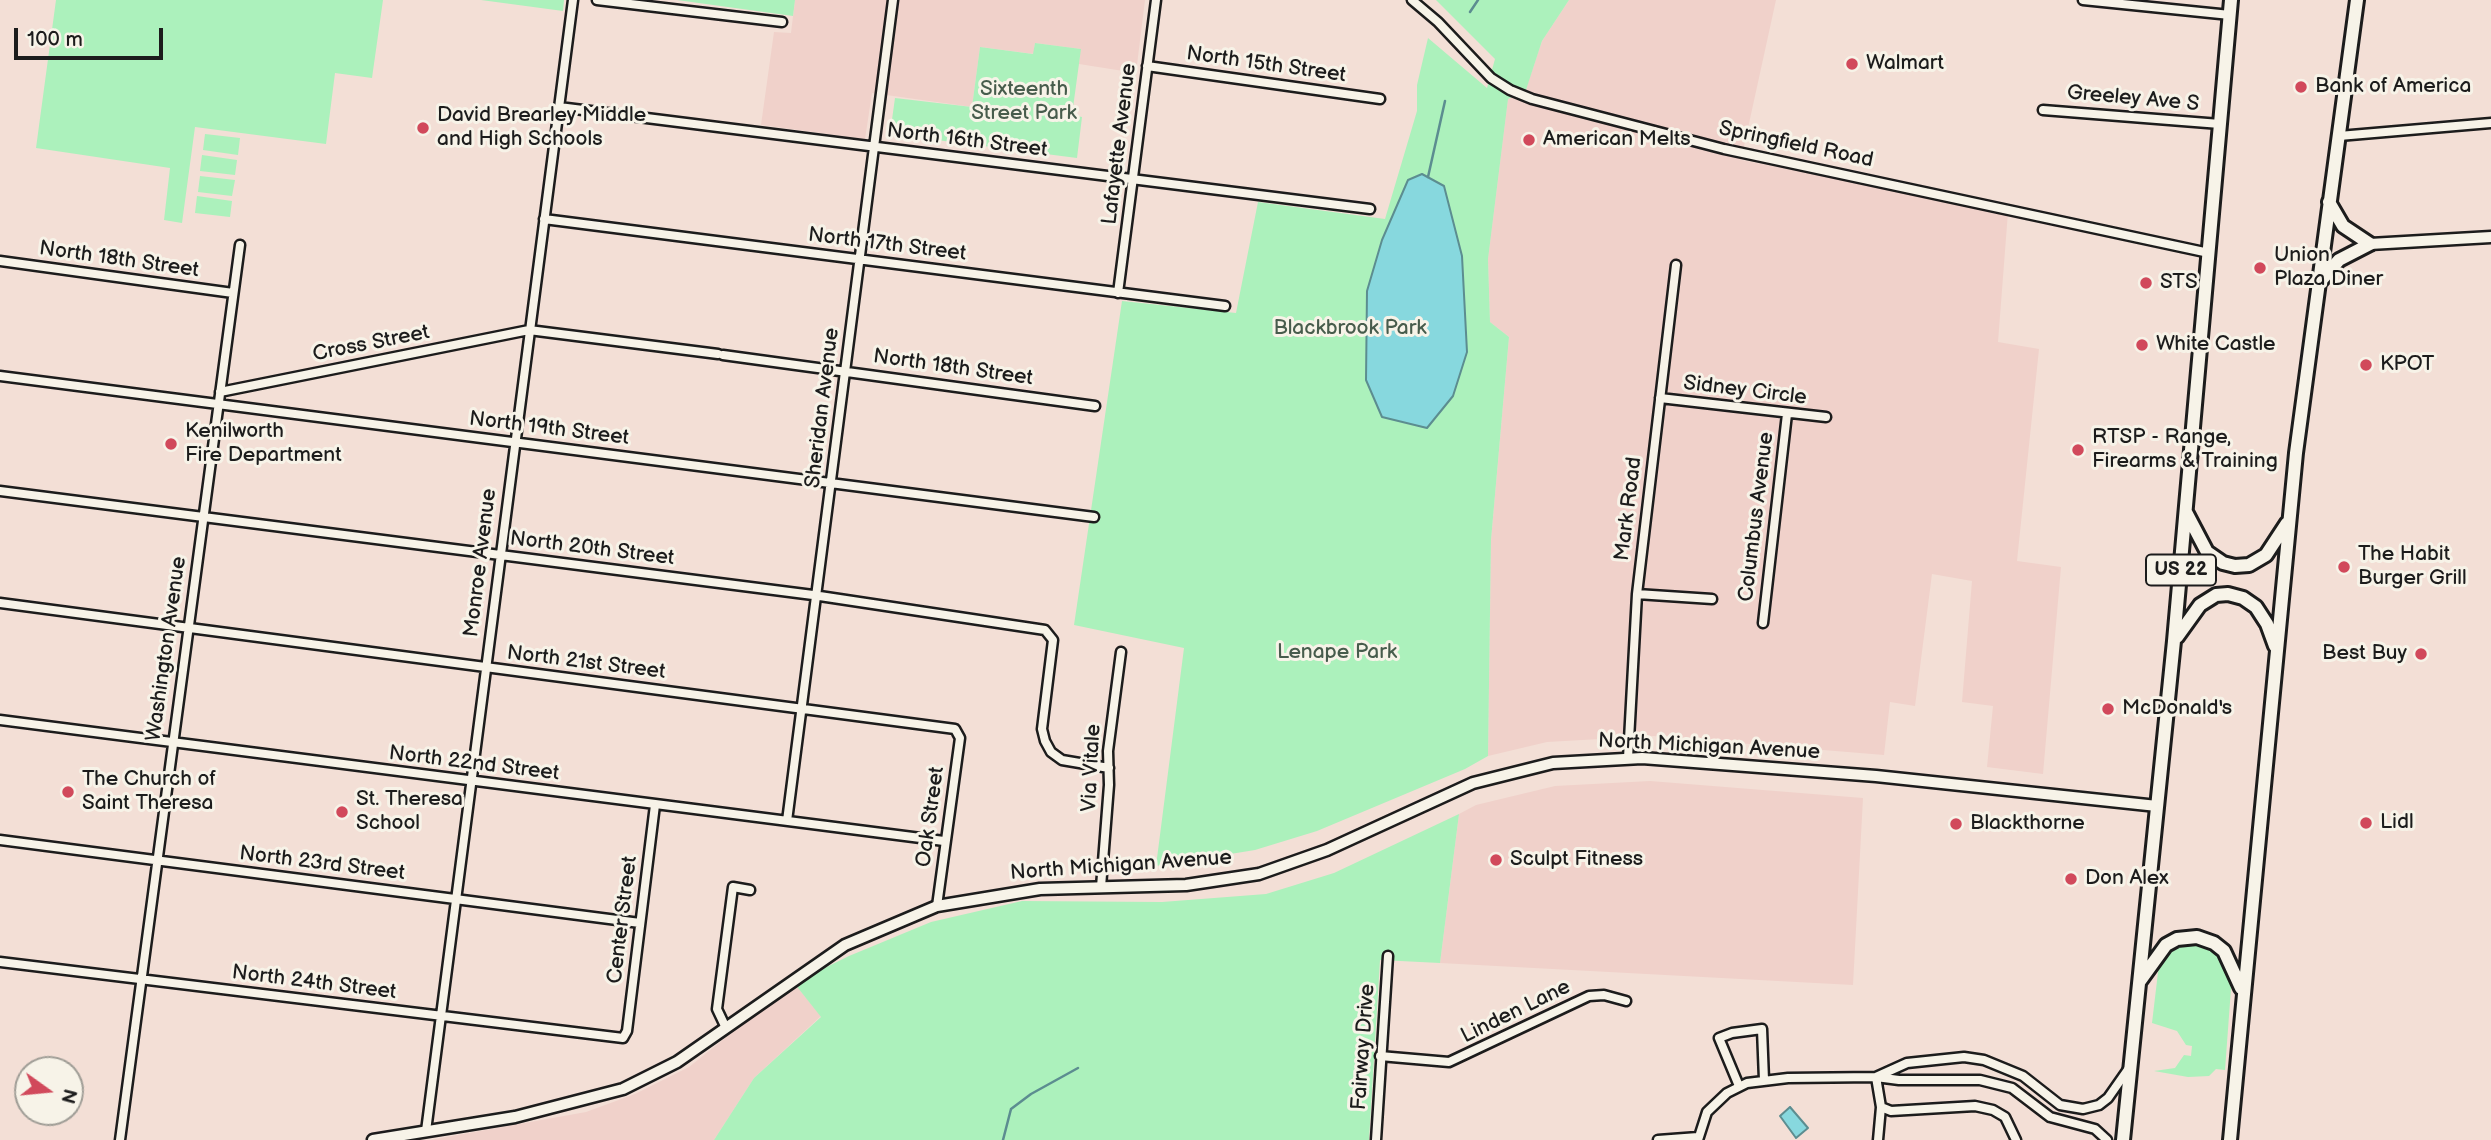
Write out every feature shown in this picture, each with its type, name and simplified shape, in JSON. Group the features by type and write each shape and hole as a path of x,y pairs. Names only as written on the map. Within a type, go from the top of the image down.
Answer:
{"highway":[{"name":"US 22","path":"2123,1140 2174,641 2231,0"},
{"path":"2230,1140 2290,517 2316,287 2357,0"},
{"path":"2316,287 2339,260 2370,244 2343,226 2329,202"},
{"path":"2186,512 2207,552 2222,563 2235,566 2249,565 2266,555 2290,517"},
{"path":"2174,641 2200,605 2216,596 2228,594 2243,598 2256,607 2267,624 2277,653"},
{"path":"2138,984 2166,945 2177,939 2197,937 2209,940 2224,951 2243,992"}],"street":[{"name":"Monroe Avenue","path":"426,1131 573,0"},
{"path":"597,0 782,22"},
{"name":"Sheridan Avenue","path":"787,821 893,0"},
{"name":"Lafayette Avenue","path":"1118,293 1156,0"},
{"name":"Springfield Road","path":"1412,0 1438,22 1491,78 1532,99 1724,149 2034,213 2209,253"},
{"path":"2082,0 2230,15"},
{"name":"North 15th Street","path":"1147,66 1380,99"},
{"name":"North 16th Street","path":"559,107 1370,209"},
{"name":"Greeley Ave S","path":"2043,110 2220,124"},
{"path":"2339,136 2491,123"},
{"name":"North 17th Street","path":"544,219 1224,306"},
{"path":"2370,244 2491,237"},
{"name":"Washington Avenue","path":"120,1140 240,245"},
{"name":"North 18th Street","path":"0,261 233,293"},
{"name":"Mark Road","path":"1628,758 1637,594 1676,265"},
{"name":"North 18th Street","path":"530,330 845,370 1095,406"},
{"name":"Cross Street","path":"220,392 530,330"},
{"name":"North 19th Street","path":"0,376 1094,517"},
{"name":"Sidney Circle","path":"1660,398 1826,417"},
{"name":"Columbus Avenue","path":"1763,623 1787,414"},
{"name":"North 20th Street","path":"0,491 816,595 1045,630 1054,640 1042,729 1045,741 1051,752 1062,760 1108,768"},
{"path":"1637,594 1712,599"},
{"name":"North 21st Street","path":"0,603 802,708 955,729 957,733"},
{"name":"Via Vitale","path":"1101,887 1108,751 1121,652"},
{"name":"North 22nd Street","path":"0,720 944,841"},
{"name":"Oak Street","path":"937,906 960,738 957,733"},
{"name":"North Michigan Avenue","path":"373,1140 514,1117 608,1095 677,1062 845,945 891,923 937,906 1013,892 1186,885 1259,874 1327,850 1473,783 1553,763 1628,758 1876,776 2157,806"},
{"name":"Center Street","path":"623,1038 627,1031 654,805"},
{"name":"North 23rd Street","path":"0,840 640,923"},
{"path":"726,1028 717,1009 733,887 750,890"},
{"name":"Fairway Drive","path":"1376,1140 1388,956"},
{"name":"North 24th Street","path":"0,962 623,1038"},
{"name":"Linden Lane","path":"1380,1056 1449,1062 1589,996 1604,995 1626,1001"},
{"path":"1739,1086 1719,1038 1732,1033 1762,1029 1764,1080"},
{"path":"1875,1077 1907,1063 1964,1057 1984,1060 2023,1076 2060,1105 2083,1109 2094,1107 2108,1098 2130,1066"},
{"path":"1875,1077 1877,1099 1881,1107 1878,1140"},
{"path":"1658,1140 1698,1139 1707,1112 1717,1100 1739,1086 1764,1080 1875,1077 1899,1080 1980,1080 2001,1085 2021,1094 2050,1117 2095,1129 2108,1140"},
{"path":"1881,1107 1891,1111 1975,1106 1993,1110 2005,1117 2016,1140"}],"shaded area":[{"path":"795,0 1145,0 1136,73 1079,64 1080,49 1035,43 1034,54 980,47 972,107 872,93 865,139 761,125 774,32 791,33"},
{"path":"1569,0 1776,0 1741,160 2008,212 1998,342 2039,349 2017,561 2061,567 2043,774 1987,767 1993,706 1962,702 1972,581 1932,574 1915,706 1890,702 1884,755 1653,736 1547,742 1488,756 1491,540 1509,337 1490,322 1488,259 1508,99 1526,89 1542,41"},
{"path":"1650,781 1863,798 1853,985 1440,963 1459,814 1476,805 1555,786"},
{"path":"794,983 821,1016 754,1078 714,1140 430,1140 586,1112 635,1094 689,1067"}],"green space":[{"path":"56,0 383,0 372,78 335,73 326,144 195,127 182,223 164,220 170,168 36,148"},
{"path":"481,0 564,0 563,11"},
{"path":"677,0 795,0 793,16"},
{"path":"1436,0 1569,0 1542,41 1526,90 1508,99 1488,259 1490,322 1509,337 1491,540 1488,756 1465,769 1317,831 1255,850 1156,866 1184,648 1074,625 1122,301 1236,313 1258,202 1385,219 1417,111 1417,85 1428,38 1487,88 1495,59"},
{"name":"Sixteenth Street Park","path":"1035,43 1081,49 1072,115 1082,117 1077,158 890,134 895,98 972,107 980,47 1033,54"},
{"path":"205,134 240,138 238,155 203,150"},
{"path":"202,155 237,160 235,175 200,171"},
{"path":"200,176 235,180 232,196 198,192"},
{"path":"197,196 232,201 230,217 195,213"},
{"path":"1459,814 1440,963 1380,960 1369,1140 714,1140 754,1078 821,1017 794,983 849,956 931,922 1022,901 1162,902 1266,894 1334,873"},
{"path":"2194,943 2217,951 2232,975 2225,1070 2216,1069 2209,1076 2188,1077 2154,1071 2175,1068 2184,1055 2191,1056 2192,1046 2186,1045 2177,1031 2152,1023 2159,964 2168,955 2166,952 2175,946"}],"water":[{"path":"1422,174 1444,186 1462,256 1467,352 1453,396 1427,428 1382,417 1366,380 1367,291 1382,240 1408,180"},
{"path":"1790,1107 1808,1128 1796,1138 1780,1116"}],"waterway":[{"path":"1470,12 1478,0"},
{"path":"1428,177 1445,101"},
{"path":"1003,1140 1011,1109 1031,1094 1078,1068"}],"place":[{"name":"Walmart","path":"1852,64"},
{"name":"Bank of America","path":"2301,87"},
{"name":"David Brearley Middle and High Schools","path":"423,128"},
{"name":"American Melts","path":"1529,140"},
{"name":"Union Plaza Diner","path":"2260,268"},
{"name":"STS","path":"2146,283"},
{"name":"White Castle","path":"2142,345"},
{"name":"KPOT","path":"2366,365"},
{"name":"Kenilworth Fire Department","path":"171,444"},
{"name":"RTSP - Range, Firearms & Training","path":"2078,450"},
{"name":"The Habit Burger Grill","path":"2344,567"},
{"name":"Best Buy","path":"2421,654"},
{"name":"McDonald's","path":"2108,709"},
{"name":"The Church of Saint Theresa","path":"68,792"},
{"name":"St. Theresa School","path":"342,812"},
{"name":"Lidl","path":"2366,823"},
{"name":"Blackthorne","path":"1956,824"},
{"name":"Sculpt Fitness","path":"1496,860"},
{"name":"Don Alex","path":"2071,879"}],"park label":[{"name":"Blackbrook Park","path":"1350,329"},
{"name":"Lenape Park","path":"1337,653"}]}
